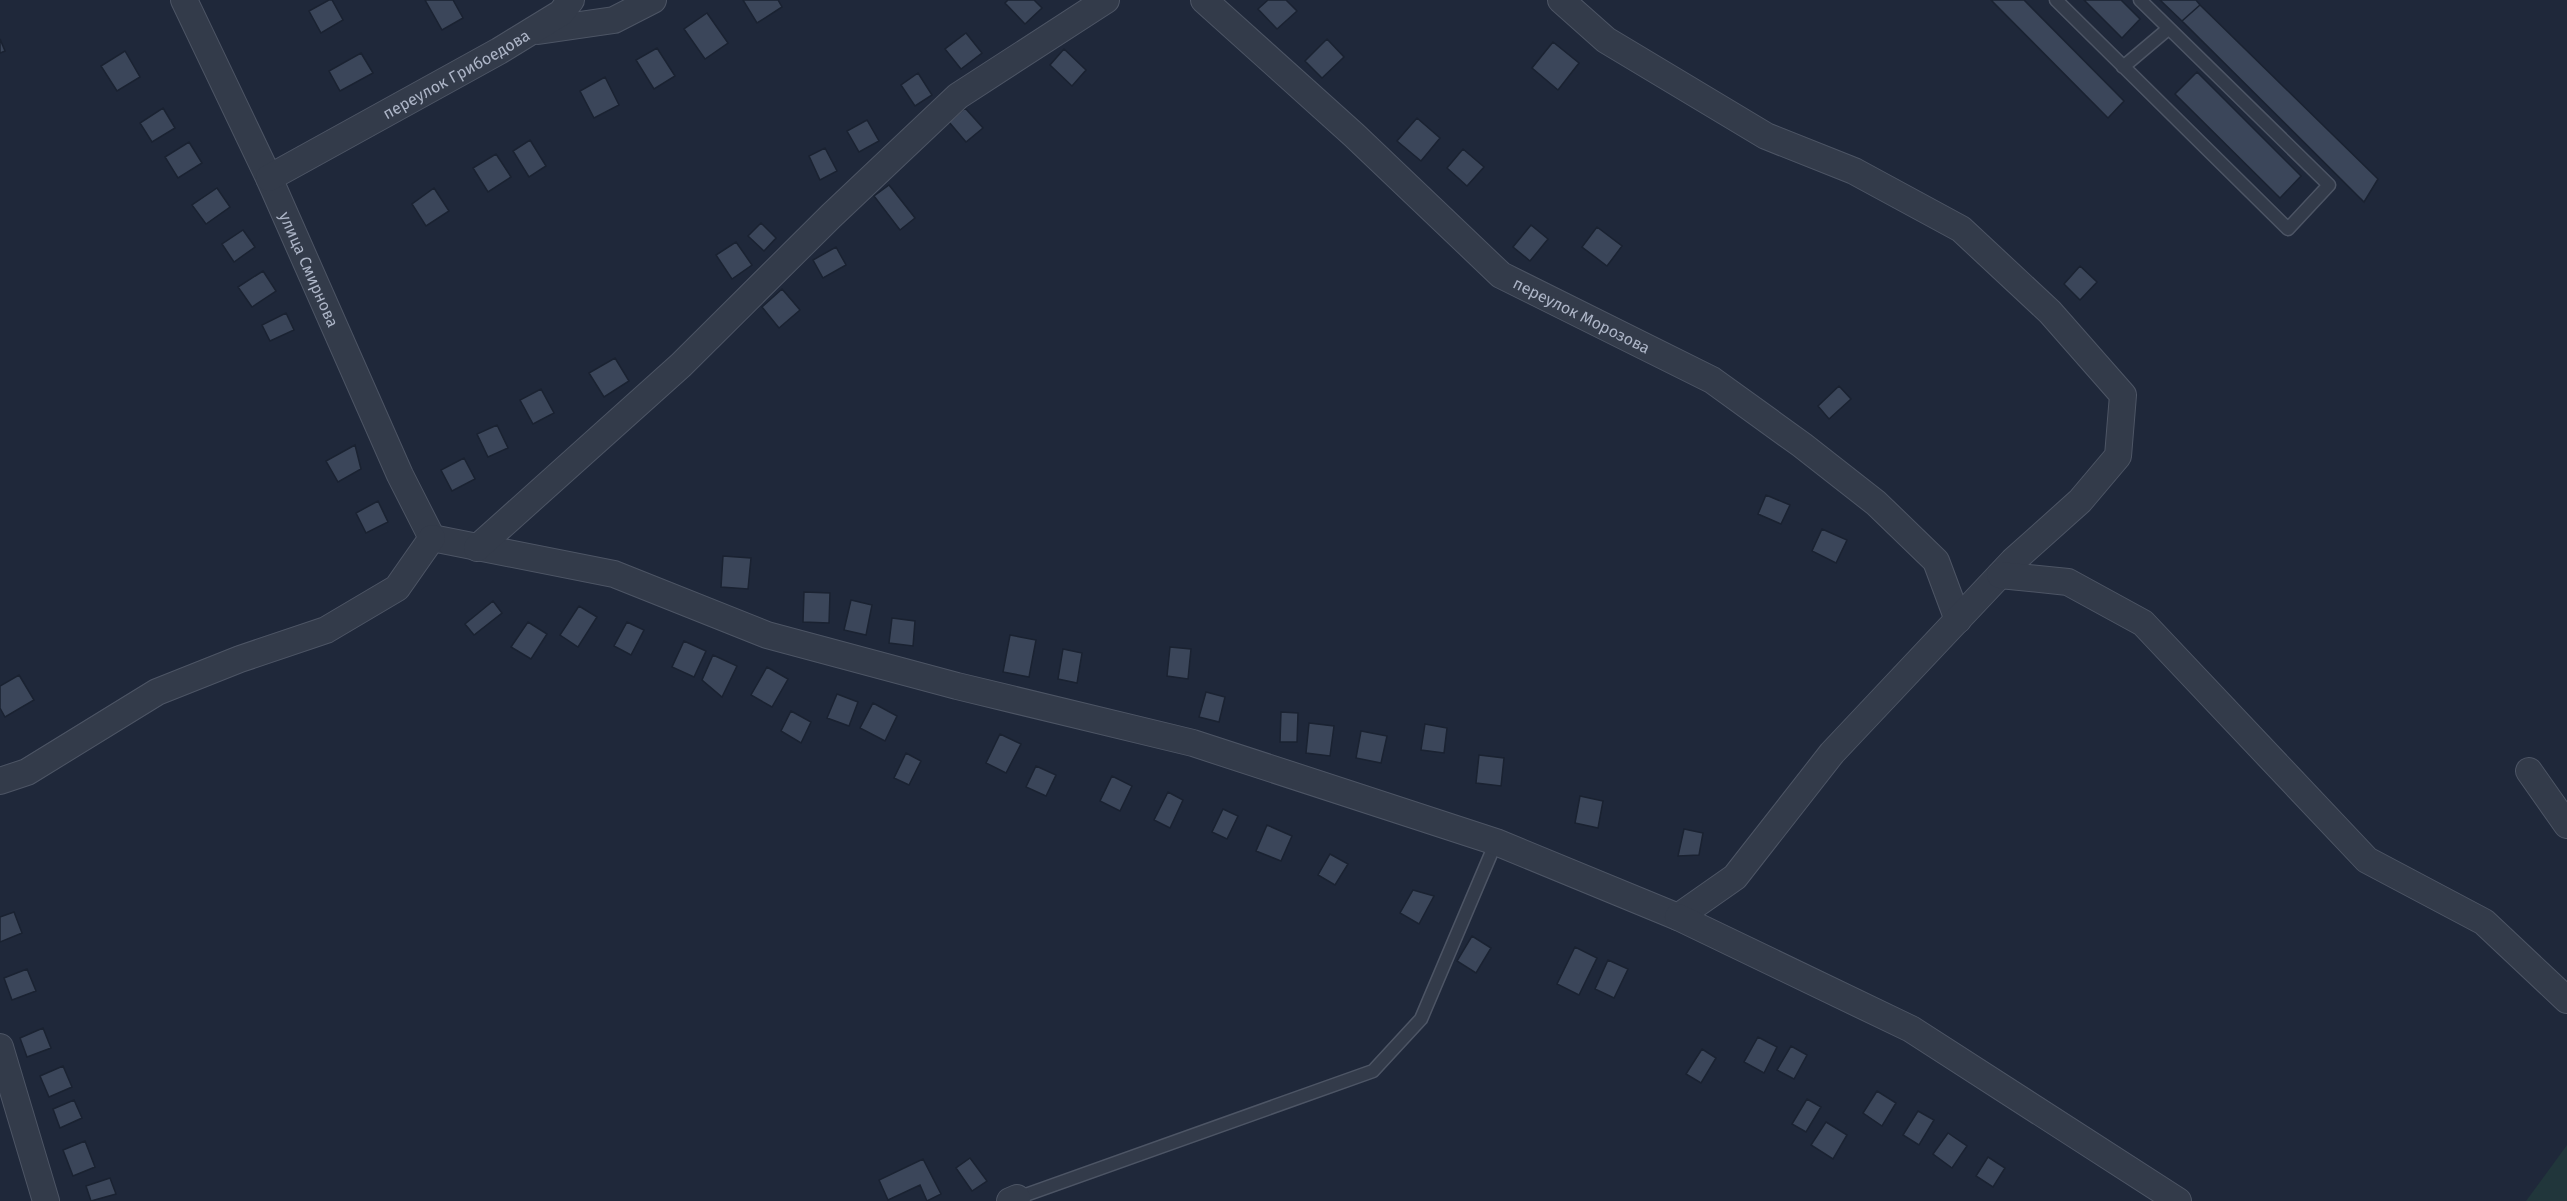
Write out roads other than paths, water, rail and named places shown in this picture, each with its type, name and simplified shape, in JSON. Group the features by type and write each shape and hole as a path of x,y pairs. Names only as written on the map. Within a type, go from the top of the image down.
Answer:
{"street":[{"name":"улица Смирнова","path":"184,0 269,178 400,475 432,538"},
{"path":"528,33 561,13 571,0"},
{"name":"переулок Грибоедова","path":"269,178 528,33 614,20 653,0"},
{"path":"477,548 681,365 831,216 958,96 1106,0"},
{"name":"переулок Морозова","path":"1204,0 1354,135 1501,275 1712,380 1802,445 1876,503 1936,561 1958,620"},
{"path":"1561,0 1606,40 1766,136 1854,171 1961,229 2050,312 2123,395 2118,456 2080,501 2000,575 1832,753 1736,877 1678,917"},
{"path":"0,781 27,772 157,692 240,659 326,630 397,588 432,538 614,574 768,635 957,686 1192,743 1496,842 1678,917 1911,1029 2178,1201"},
{"path":"2000,575 2068,582 2143,623 2367,860 2484,922 2567,1000"},
{"path":"2529,771 2567,825"},
{"path":"0,1047 46,1201"}],"lane":[{"path":"2056,0 2288,230 2329,185 2139,0"},
{"path":"2122,67 2168,29"},
{"path":"1014,1200 1372,1071 1421,1019 1496,842"}]}
